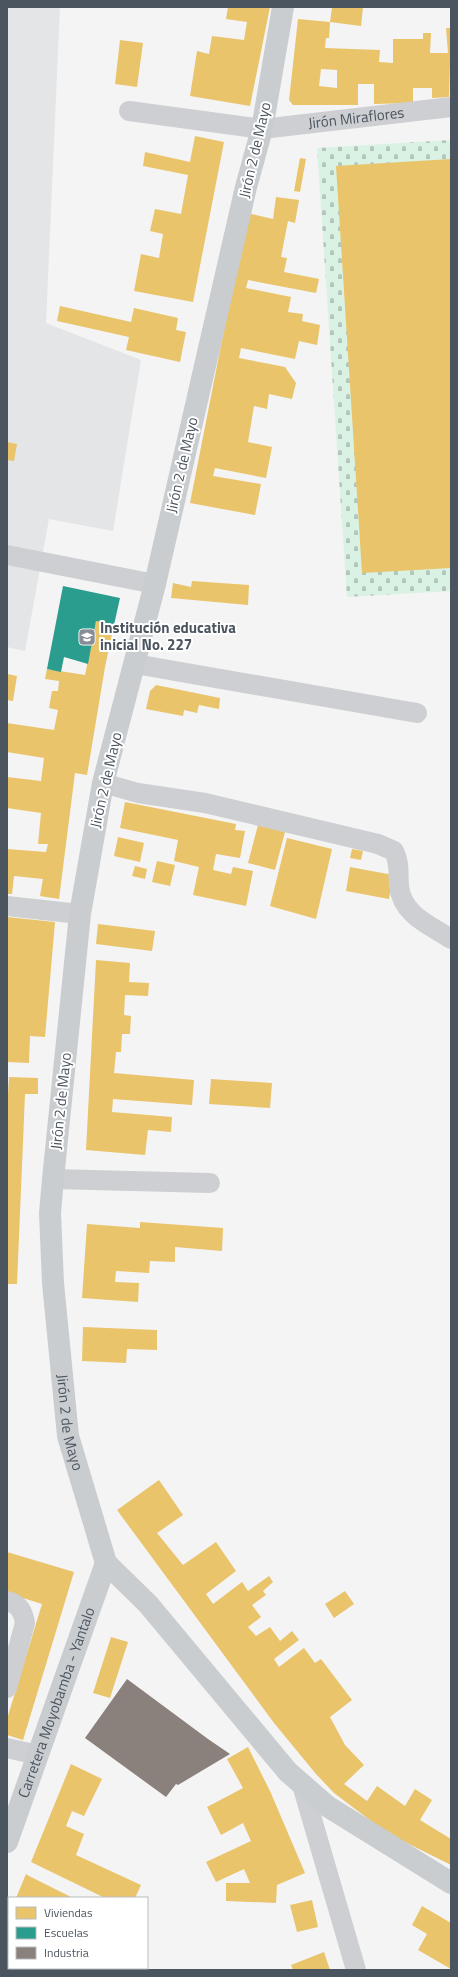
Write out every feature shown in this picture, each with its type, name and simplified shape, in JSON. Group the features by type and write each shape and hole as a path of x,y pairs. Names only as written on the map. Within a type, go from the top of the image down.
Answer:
{"main road":[{"name":"Jirón 2 de Mayo","path":"106,1563 68,1436 52,1283 50,1213 80,914 103,783 155,584 246,187 262,129 283,7"},
{"name":"Carretera Moyobamba - Yantalo","path":"7,1842 106,1563"},
{"path":"106,1563 148,1604 288,1772 302,1785 327,1806 450,1880"}],"street":[{"name":"Jirón Miraflores","path":"129,111 262,129 451,106"},
{"path":"7,556 155,584"},
{"path":"135,664 417,713"},
{"path":"103,783 138,793 205,803 378,844 394,851 399,861 400,888 405,905 418,920 451,939"},
{"path":"7,906 80,914"},
{"path":"53,1179 210,1183"},
{"path":"7,1601 14,1603 23,1612 25,1623 7,1688"},
{"path":"7,1748 38,1755"},
{"path":"302,1785 356,1970"}],"shaded area":[{"path":"7,7 60,7 46,323 141,360 113,531 49,519 25,651 7,647"}],"green space":[{"path":"451,140 451,591 347,597 317,148"}],"building: Viviendas":[{"path":"228,7 270,7 250,106 190,96 197,51 209,54 212,36 244,40 247,22 226,19"},
{"path":"332,7 363,7 361,26 330,22"},
{"path":"298,19 330,22 329,38 326,38 325,48 380,50 379,62 393,63 393,39 423,39 423,33 431,33 430,53 448,53 446,28 451,28 449,97 432,98 432,88 413,88 413,103 374,104 374,84 358,84 358,105 293,105 289,100","holes":["321,69 337,70 337,88 319,86"]},
{"path":"120,40 143,43 137,87 115,84"},
{"path":"195,136 224,142 193,302 134,291 141,254 159,258 163,234 150,231 155,209 181,214 188,175 143,166 145,152 190,162"},
{"path":"300,158 306,159 300,192 294,191"},
{"path":"451,159 451,568 362,573 336,166"},
{"path":"276,197 299,200 295,223 288,221 281,257 287,258 284,272 319,279 316,293 248,280 246,288 291,297 288,312 303,314 302,321 320,325 317,345 299,341 295,359 241,348 239,358 285,367 296,383 292,399 269,394 267,409 254,406 248,442 272,447 266,478 215,468 213,476 261,484 255,515 190,503 247,213 273,219"},
{"path":"60,306 131,322 134,308 178,318 176,330 186,332 180,362 126,350 129,337 57,321"},
{"path":"7,442 17,444 14,461 7,460"},
{"path":"192,581 249,585 248,605 171,598 173,583 191,587"},
{"path":"96,621 114,625 105,667 87,775 75,773 59,899 40,896 43,879 14,876 12,894 7,894 7,849 46,852 48,844 38,844 41,813 7,808 7,777 41,781 44,758 7,752 7,723 54,730 58,710 49,708 52,691 58,691 59,681 45,679 47,669 85,675"},
{"path":"7,674 17,676 13,701 7,700"},
{"path":"156,685 220,698 219,709 199,705 197,713 184,710 183,716 146,709 150,691"},
{"path":"125,802 236,824 235,830 245,831 240,858 216,854 213,870 231,874 233,867 253,871 246,906 193,895 199,867 174,861 178,840 120,828"},
{"path":"258,825 285,832 275,870 248,863"},
{"path":"118,837 144,843 140,862 114,856"},
{"path":"287,838 332,849 316,919 270,906"},
{"path":"352,849 363,851 361,860 350,858"},
{"path":"157,861 175,865 170,886 152,882"},
{"path":"135,866 147,869 145,879 132,876"},
{"path":"350,867 393,875 389,899 346,891"},
{"path":"7,917 55,922 45,1037 30,1036 29,1063 7,1062"},
{"path":"98,924 155,931 152,951 96,944"},
{"path":"96,960 130,963 129,982 149,983 148,996 125,995 124,1015 131,1016 130,1034 122,1034 121,1052 116,1052 114,1073 194,1080 192,1105 113,1099 112,1112 172,1117 171,1132 148,1130 145,1155 86,1150"},
{"path":"9,1077 38,1078 38,1094 25,1094 17,1284 7,1284 7,1094"},
{"path":"211,1079 272,1083 270,1108 209,1104"},
{"path":"140,1222 223,1228 222,1251 175,1247 175,1262 150,1261 149,1273 116,1271 115,1282 139,1283 138,1302 82,1298 87,1224 140,1228"},
{"path":"83,1327 157,1330 157,1350 127,1349 126,1363 82,1361"},
{"path":"159,1480 183,1515 157,1533 183,1565 216,1542 236,1571 206,1594 213,1604 242,1582 248,1591 269,1576 273,1582 263,1591 266,1595 252,1605 261,1617 248,1627 256,1636 270,1627 280,1641 292,1631 299,1640 274,1659 279,1667 304,1648 315,1663 321,1659 352,1700 330,1717 345,1745 364,1765 344,1784 367,1801 377,1786 405,1806 415,1789 432,1800 420,1820 451,1839 451,1865 387,1833 334,1793 316,1774 274,1723 117,1510"},
{"path":"7,1552 74,1572 23,1740 7,1735 7,1719 42,1604 7,1593"},
{"path":"345,1591 354,1604 334,1618 325,1604"},
{"path":"111,1637 128,1642 110,1698 93,1693"},
{"path":"248,1747 270,1791 305,1873 277,1885 276,1903 226,1901 226,1883 250,1883 244,1869 216,1882 206,1862 251,1841 243,1823 221,1835 207,1807 243,1788 227,1759"},
{"path":"71,1764 102,1779 84,1816 72,1811 66,1826 84,1834 76,1855 141,1885 135,1897 103,1897 31,1862"},
{"path":"26,1874 71,1897 16,1897"},
{"path":"312,1900 318,1927 297,1932 290,1905"},
{"path":"422,1906 451,1923 451,1969 418,1950 427,1934 412,1925"},
{"path":"8,1920 8,1950 7,1949"},
{"path":"324,1952 330,1970 293,1970 291,1965"},
{"path":"7,1956 8,1969 41,1970 7,1970"}],"building: Escuelas":[{"path":"63,586 120,598 114,625 96,621 88,664 64,657 61,672 47,669"}],"building: Industria":[{"path":"127,1679 230,1754 178,1785 176,1784 166,1797 85,1738"}],"place":[{"name":"Institución educativa inicial No. 227","path":"87,637"}]}
